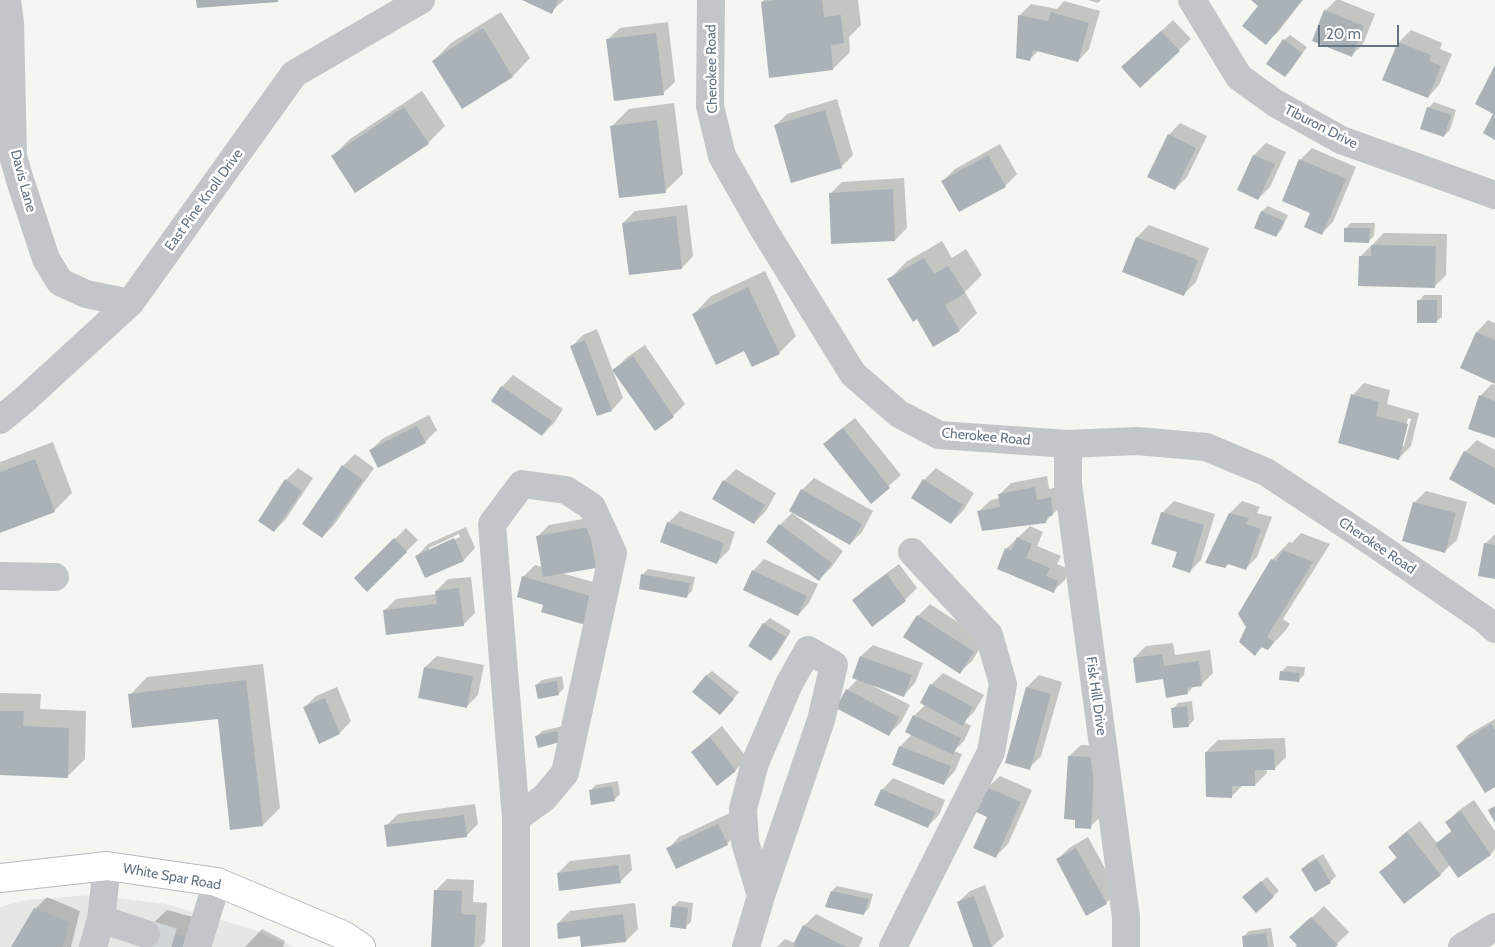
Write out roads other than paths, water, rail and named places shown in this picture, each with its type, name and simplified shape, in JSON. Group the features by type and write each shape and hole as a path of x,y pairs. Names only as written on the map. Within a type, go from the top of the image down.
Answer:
{"main road":[{"name":"White Spar Road","path":"0,878 107,866 217,882 343,935 361,947"}],"street":[{"name":"Davis Lane","path":"7,0 10,23 5,52 13,156 46,258 60,282 86,294 130,303"},
{"name":"East Pine Knoll Drive","path":"0,420 23,402 130,303 294,74 421,0"},
{"name":"Cherokee Road","path":"711,0 710,106 722,156 764,230 853,374 899,414 939,435 1068,444 1137,441 1206,447 1266,472 1372,542 1484,619 1495,629"},
{"name":"Tiburon Drive","path":"1192,0 1239,77 1275,103 1341,140 1495,195"},
{"name":"Fisk Hill Drive","path":"1068,444 1068,484 1126,917 1126,947"},
{"path":"516,818 544,798 565,773 612,554 592,507 566,490 522,484 492,524 516,818 516,947"},
{"path":"893,947 991,752 1003,684 989,635 912,552"},
{"path":"0,576 56,577"},
{"path":"746,947 760,896 821,720 834,665 808,650 789,684 755,763 743,809 745,842 760,896"},
{"path":"93,947 101,919 107,866"},
{"path":"191,946 217,882"},
{"path":"101,919 146,934"},
{"path":"1462,947 1495,927"}],"tunnel":[{"path":"146,934 185,945"}]}
